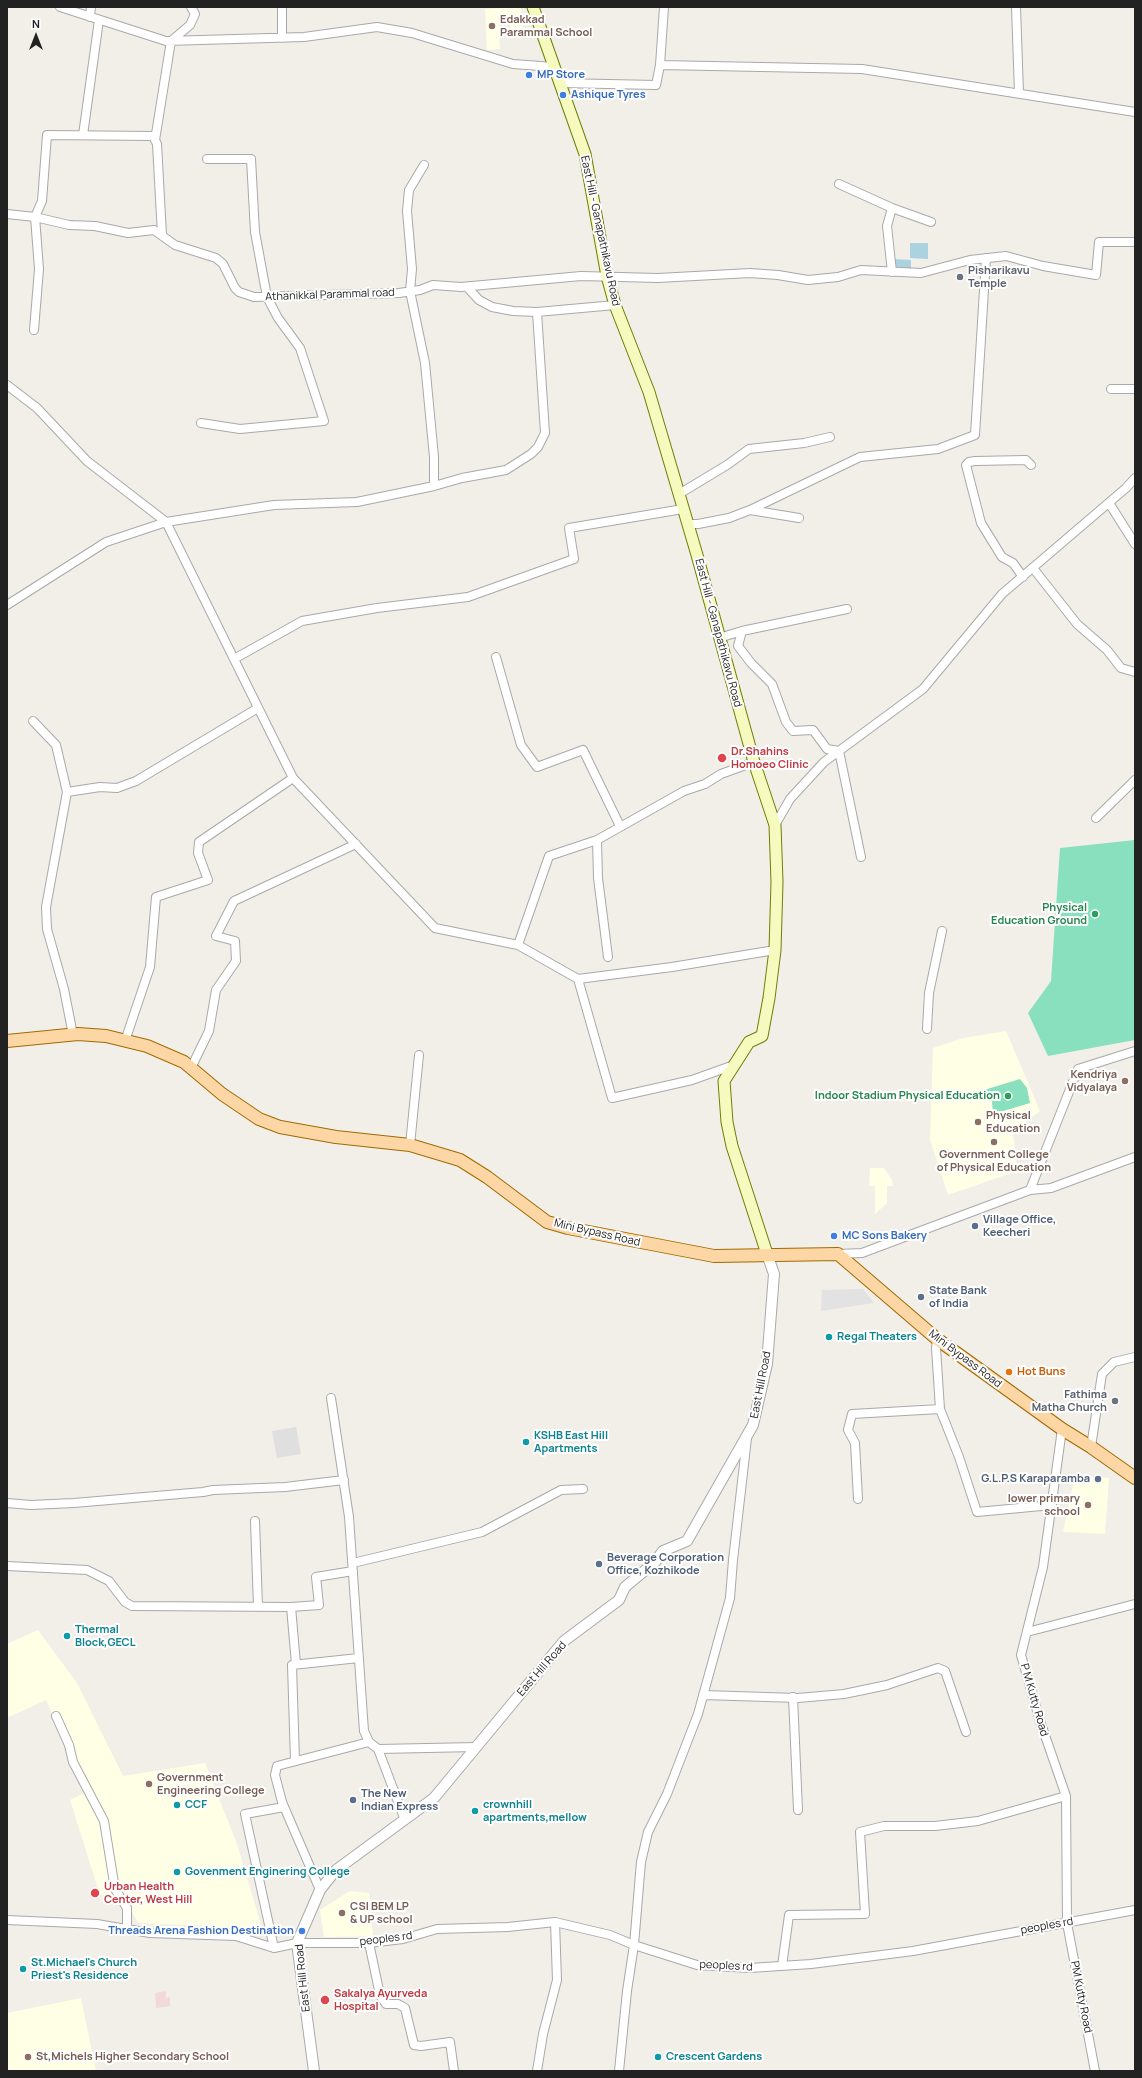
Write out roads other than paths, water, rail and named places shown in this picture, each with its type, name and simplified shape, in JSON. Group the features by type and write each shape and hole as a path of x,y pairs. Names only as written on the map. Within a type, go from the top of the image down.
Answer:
{"main road":[{"name":"East Hill - Ganapathikavu Road","path":"533,7 585,154 607,276 615,305 649,392 682,508 688,524 754,762 775,825 777,882 774,950 769,998 762,1036 750,1042 724,1082 727,1122 732,1146 768,1256"},
{"name":"Mini Bypass Road","path":"7,1041 73,1035 106,1036 148,1046 184,1062 222,1094 259,1119 280,1127 336,1137 410,1145 460,1160 487,1177 547,1222 561,1226 638,1243 714,1256 838,1254 937,1339 1062,1429 1091,1447 1135,1478"}],"street":[{"path":"60,7 166,41 304,37 377,27 412,33 513,64 554,67"},
{"path":"90,17 91,7"},
{"path":"282,7 282,38"},
{"path":"560,83 656,85 660,65 664,7"},
{"path":"1016,7 1019,92"},
{"path":"155,140 171,41 190,26 194,9"},
{"path":"83,135 99,20"},
{"path":"660,65 862,69 1019,92 1135,112"},
{"path":"34,330 39,269 35,217 42,200 48,135 150,134 157,144 162,235"},
{"path":"201,423 240,429 324,421 300,348 278,318 267,297 255,232 251,159 207,159"},
{"path":"424,165 409,190 408,211 412,269 410,291 425,363 434,457 434,486"},
{"path":"839,184 892,208 932,222"},
{"path":"892,208 886,226 892,272"},
{"name":"Athanikkal Parammal road","path":"7,214 35,217 69,225 95,226 128,233 154,230 175,245 216,258 224,264 235,288 239,292 254,297 410,291 432,285 467,287 494,283 533,282 557,278 607,276 658,278 750,273 778,275 808,280 838,277 861,270 921,274 964,261 1006,256 1043,266 1096,275 1099,242 1135,242"},
{"path":"688,524 698,524 729,518 750,510 860,457 938,449 975,435 986,258"},
{"path":"467,287 478,300 492,307 513,311 537,312 615,305"},
{"path":"7,605 106,542 166,522 274,505 357,502 434,486 462,478 506,470 531,454 538,447 544,433 537,312"},
{"path":"7,385 38,408 87,461 166,522 293,778 435,928 518,945 578,979 672,967 774,950"},
{"path":"1111,389 1135,389"},
{"path":"679,494 727,465 749,449 804,443 830,437"},
{"path":"1022,577 1013,563 1002,556 981,523 966,465 969,462 975,461 1026,460 1031,465"},
{"path":"775,825 790,799 824,762 923,689 1002,594 1109,503 1135,478"},
{"path":"1109,503 1135,544"},
{"path":"234,659 302,621 377,608 468,596 574,559 569,528 682,508"},
{"path":"750,510 799,518"},
{"path":"1032,568 1077,624 1106,650 1121,668 1135,672"},
{"path":"719,638 742,631 847,609"},
{"path":"742,631 738,646 751,663 772,684 786,722 793,731 813,730 827,749 839,751"},
{"path":"496,657 521,745 537,767 583,750 620,826"},
{"path":"67,792 100,788 117,788 136,781 258,708"},
{"path":"33,721 56,745 67,792 46,907 47,929 64,989 73,1035"},
{"path":"839,751 861,857"},
{"path":"518,945 549,856 597,840 684,791 705,784 722,774 754,762"},
{"path":"125,1041 150,967 156,897 208,880 198,853 199,842 293,778"},
{"path":"1096,818 1135,780"},
{"path":"597,840 598,878 608,957"},
{"path":"191,1068 209,1031 216,990 236,961 235,941 216,936 234,901 356,844"},
{"path":"927,1029 929,993 942,931"},
{"path":"578,979 612,1098 692,1080 734,1065"},
{"path":"1030,1190 1078,1069 1135,1051"},
{"path":"410,1145 419,1055"},
{"path":"838,1254 862,1253 1030,1190 1050,1188 1135,1157"},
{"name":"East Hill Road","path":"314,2071 297,1943 320,1890 336,1870 434,1798 564,1641 619,1600 625,1587 654,1562 663,1551 687,1541 753,1425 767,1364 774,1274 768,1256"},
{"path":"937,1339 936,1348 940,1409 959,1457 976,1512 1052,1505"},
{"path":"1091,1447 1102,1374 1114,1362 1135,1357"},
{"path":"331,1398 349,1517 364,1731 369,1742 378,1749 404,1820"},
{"path":"858,1499 855,1443 848,1430 852,1414 940,1409"},
{"name":"P M Kutty Road","path":"1062,1429 1043,1567 1021,1655 1040,1721 1066,1796 1067,1923"},
{"path":"619,2071 626,1991 634,1945 641,1862 648,1832 667,1794 698,1714 730,1598 733,1553 748,1435"},
{"path":"7,1503 31,1505 74,1503 222,1489 285,1487 344,1480"},
{"path":"7,1566 87,1570 109,1581 125,1602 132,1606 291,1607 319,1605 316,1577 482,1532 561,1490 584,1489"},
{"path":"255,1521 258,1607"},
{"path":"1027,1632 1135,1604"},
{"path":"291,1607 296,1664"},
{"path":"295,1761 292,1665 359,1658"},
{"path":"704,1695 793,1698 844,1694 887,1685 938,1668 945,1671 966,1732"},
{"path":"793,1698 798,1810"},
{"path":"56,1716 69,1745 73,1762 104,1821 115,1889 127,1908 127,1929"},
{"path":"320,1890 284,1807 275,1775 277,1766 369,1742"},
{"path":"378,1749 476,1747"},
{"path":"782,1966 789,1915 865,1914 860,1832 884,1826 935,1826 978,1821 1066,1796"},
{"path":"7,1920 97,1924 150,1933 236,1936 274,1948 245,1814 284,1807"},
{"name":"peoples rd","path":"274,1948 297,1943 369,1943 403,1939 437,1929 508,1927 555,1922 610,1935 634,1945 697,1965 750,1968 782,1966 913,1951 1135,1910"},
{"path":"537,2071 543,2034 557,1980 555,1922"},
{"name":"PM Kutty Road","path":"1067,1923 1095,2071"},
{"path":"369,1943 380,1995 386,2004 398,2004 404,2008 414,2045 421,2046 450,2042 454,2071"}],"water":[{"path":"910,243 928,243 928,259 910,258"},
{"path":"893,259 911,260 911,271 894,270"}],"place":[{"name":"Edakkad Parammal School","path":"492,26"},
{"name":"MP Store","path":"529,75"},
{"name":"Ashique Tyres","path":"563,95"},
{"name":"Pisharikavu Temple","path":"960,277"},
{"name":"Dr.Shahins Homoeo Clinic","path":"722,758"},
{"name":"Physical Education Ground","path":"1095,914"},
{"name":"Kendriya Vidyalaya","path":"1125,1081"},
{"name":"Indoor Stadium Physical Education","path":"1008,1096"},
{"name":"Physical Education","path":"978,1122"},
{"name":"Government College of Physical Education","path":"994,1142"},
{"name":"Village Office, Keecheri","path":"975,1226"},
{"name":"MC Sons Bakery","path":"834,1236"},
{"name":"State Bank of India","path":"921,1297"},
{"name":"Regal Theaters","path":"829,1337"},
{"name":"Hot Buns","path":"1009,1372"},
{"name":"Fathima Matha Church","path":"1115,1401"},
{"name":"KSHB East Hill Apartments","path":"526,1442"},
{"name":"G.L.P.S Karaparamba","path":"1098,1479"},
{"name":"lower primary school","path":"1088,1505"},
{"name":"Beverage Corporation Office, Kozhikode","path":"599,1564"},
{"name":"Thermal Block,GECL","path":"67,1636"},
{"name":"Government Engineering College","path":"149,1784"},
{"name":"The New Indian Express","path":"353,1800"},
{"name":"CCF","path":"177,1805"},
{"name":"crownhill apartments,mellow","path":"475,1811"},
{"name":"Govenment Enginering College","path":"177,1872"},
{"name":"Urban Health Center, West Hill","path":"95,1893"},
{"name":"CSI BEM LP & UP school","path":"342,1913"},
{"name":"Threads Arena Fashion Destination","path":"302,1931"},
{"name":"St.Michael's Church Priest's Residence","path":"23,1969"},
{"name":"Sakalya Ayurveda Hospital","path":"325,2000"},
{"name":"St,Michels Higher Secondary School","path":"28,2057"},
{"name":"Crescent Gardens","path":"658,2057"}]}
